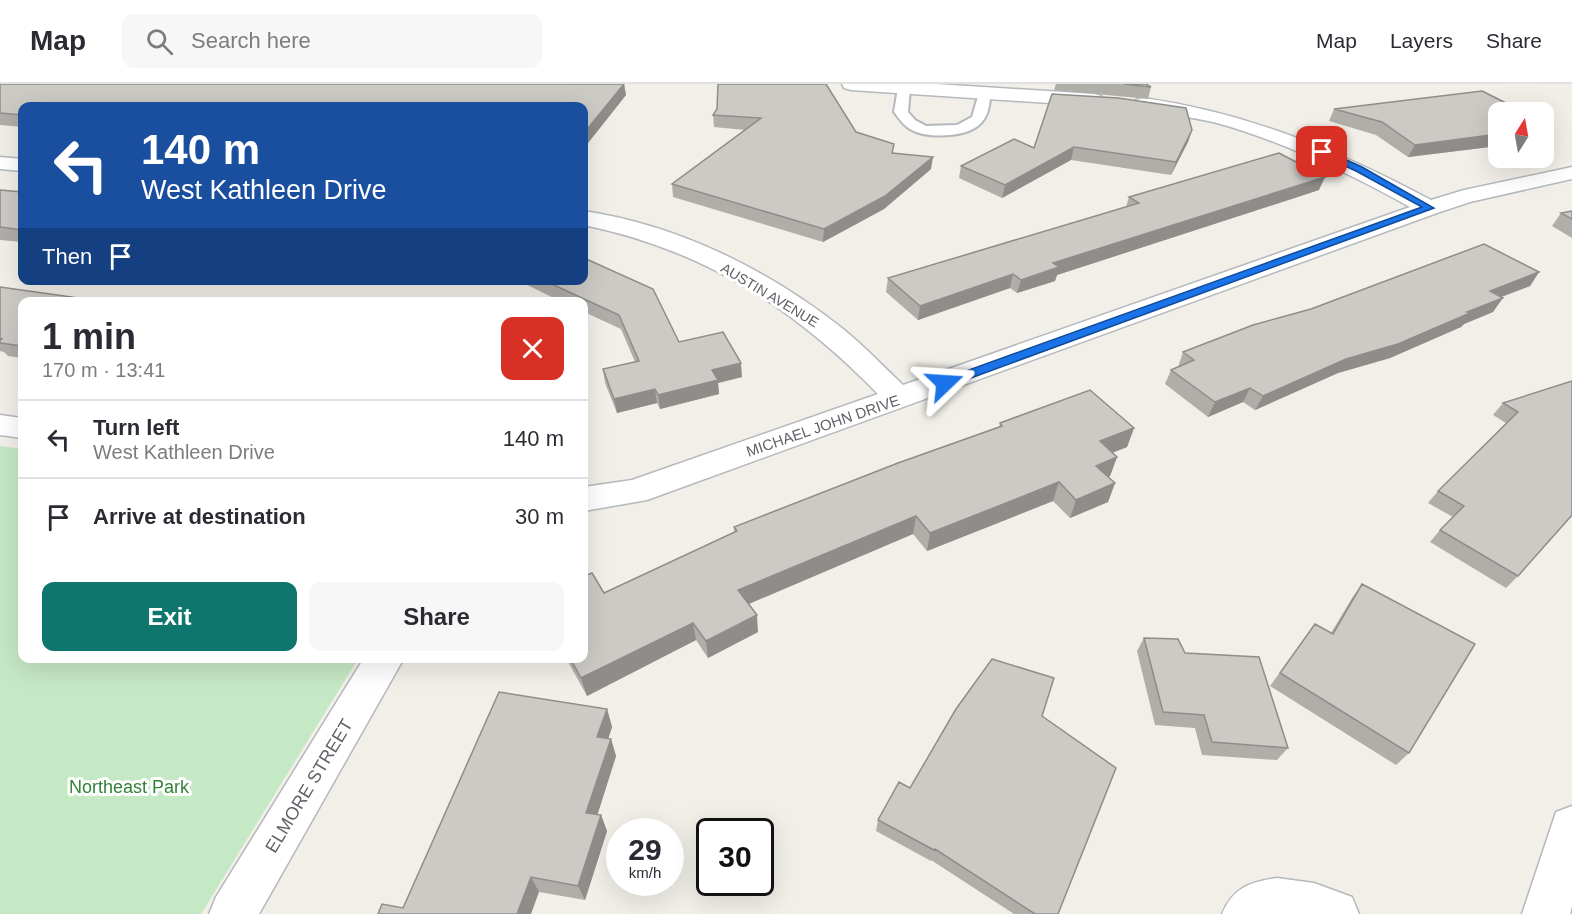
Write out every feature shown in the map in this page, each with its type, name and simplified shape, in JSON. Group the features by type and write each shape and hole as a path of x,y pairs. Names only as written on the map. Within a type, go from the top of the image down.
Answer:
{"street":[{"path":"851,84 1120,102 1192,112 1284,137 1359,169 1429,208"},
{"path":"0,163 18,165"},
{"name":"MICHAEL JOHN DRIVE","path":"588,498 635,492 1429,208 1464,197 1572,173"},
{"name":"AUSTIN AVENUE","path":"588,219 658,237 726,266 774,293 824,327 900,399"},
{"path":"0,424 18,427"},
{"name":"ELMORE STREET","path":"233,914 382,663"},
{"path":"1546,914 1572,828"},
{"path":"1246,914 1250,910 1280,900 1317,905 1335,914"}],"lane":[{"path":"904,87 901,112 908,122 921,129 941,131 968,128 977,120 985,93"}],"green space":[{"name":"Northeast Park","path":"0,446 18,448 18,663 356,663 201,914 0,914"}],"building":[{"path":"0,84 624,84 588,128 588,102 18,102 18,115 0,113"},
{"path":"718,84 826,84 856,132 894,144 892,153 933,157 885,196 824,229 672,184 761,118 713,115 717,109"},
{"path":"1124,84 1146,84 1151,87"},
{"path":"1482,91 1504,102 1488,102 1488,135 1415,145 1382,122 1334,109"},
{"path":"1052,94 1118,98 1186,108 1192,130 1176,162 1074,147 1005,185 961,166 1014,139 1034,148"},
{"path":"1279,153 1325,177 1053,263 1059,267 1021,280 1013,274 920,306 888,278 1139,203 1129,197"},
{"path":"0,190 18,192 18,229 0,227"},
{"path":"1572,211 1572,219 1561,213"},
{"path":"1484,244 1539,272 1490,291 1503,298 1467,312 1470,313 1398,344 1346,359 1263,396 1250,388 1215,402 1171,370 1194,360 1183,352 1253,325 1311,309"},
{"path":"588,260 653,289 679,342 723,332 741,363 712,370 718,380 658,395 655,389 614,399 603,369 639,361 619,315 588,301 588,297 580,297 554,285 588,285"},
{"path":"0,287 72,297 18,297 18,345 0,343 2,339 0,338"},
{"path":"1572,381 1572,515 1518,576 1440,530 1464,506 1438,491 1518,412 1503,403"},
{"path":"1090,390 1134,428 1100,441 1117,457 1096,466 1115,483 1076,500 1059,482 930,533 916,516 738,590 757,615 706,641 693,623 581,678 573,663 588,663 588,574 592,573 604,593 737,531 734,527 898,463 1002,426 1000,423"},
{"path":"1362,584 1475,644 1409,753 1280,673 1315,624 1333,634"},
{"path":"1144,638 1178,639 1185,653 1259,657 1288,748 1212,742 1204,715 1163,712"},
{"path":"992,659 1054,678 1042,716 1116,768 1058,914 1035,914 935,849 878,820 899,782 910,788 956,709"},
{"path":"499,692 607,709 597,737 611,739 586,813 601,815 578,886 531,877 517,914 378,914 382,904 403,908"}],"route":[{"path":"945,383 1429,208 1359,169 1322,152"}]}
